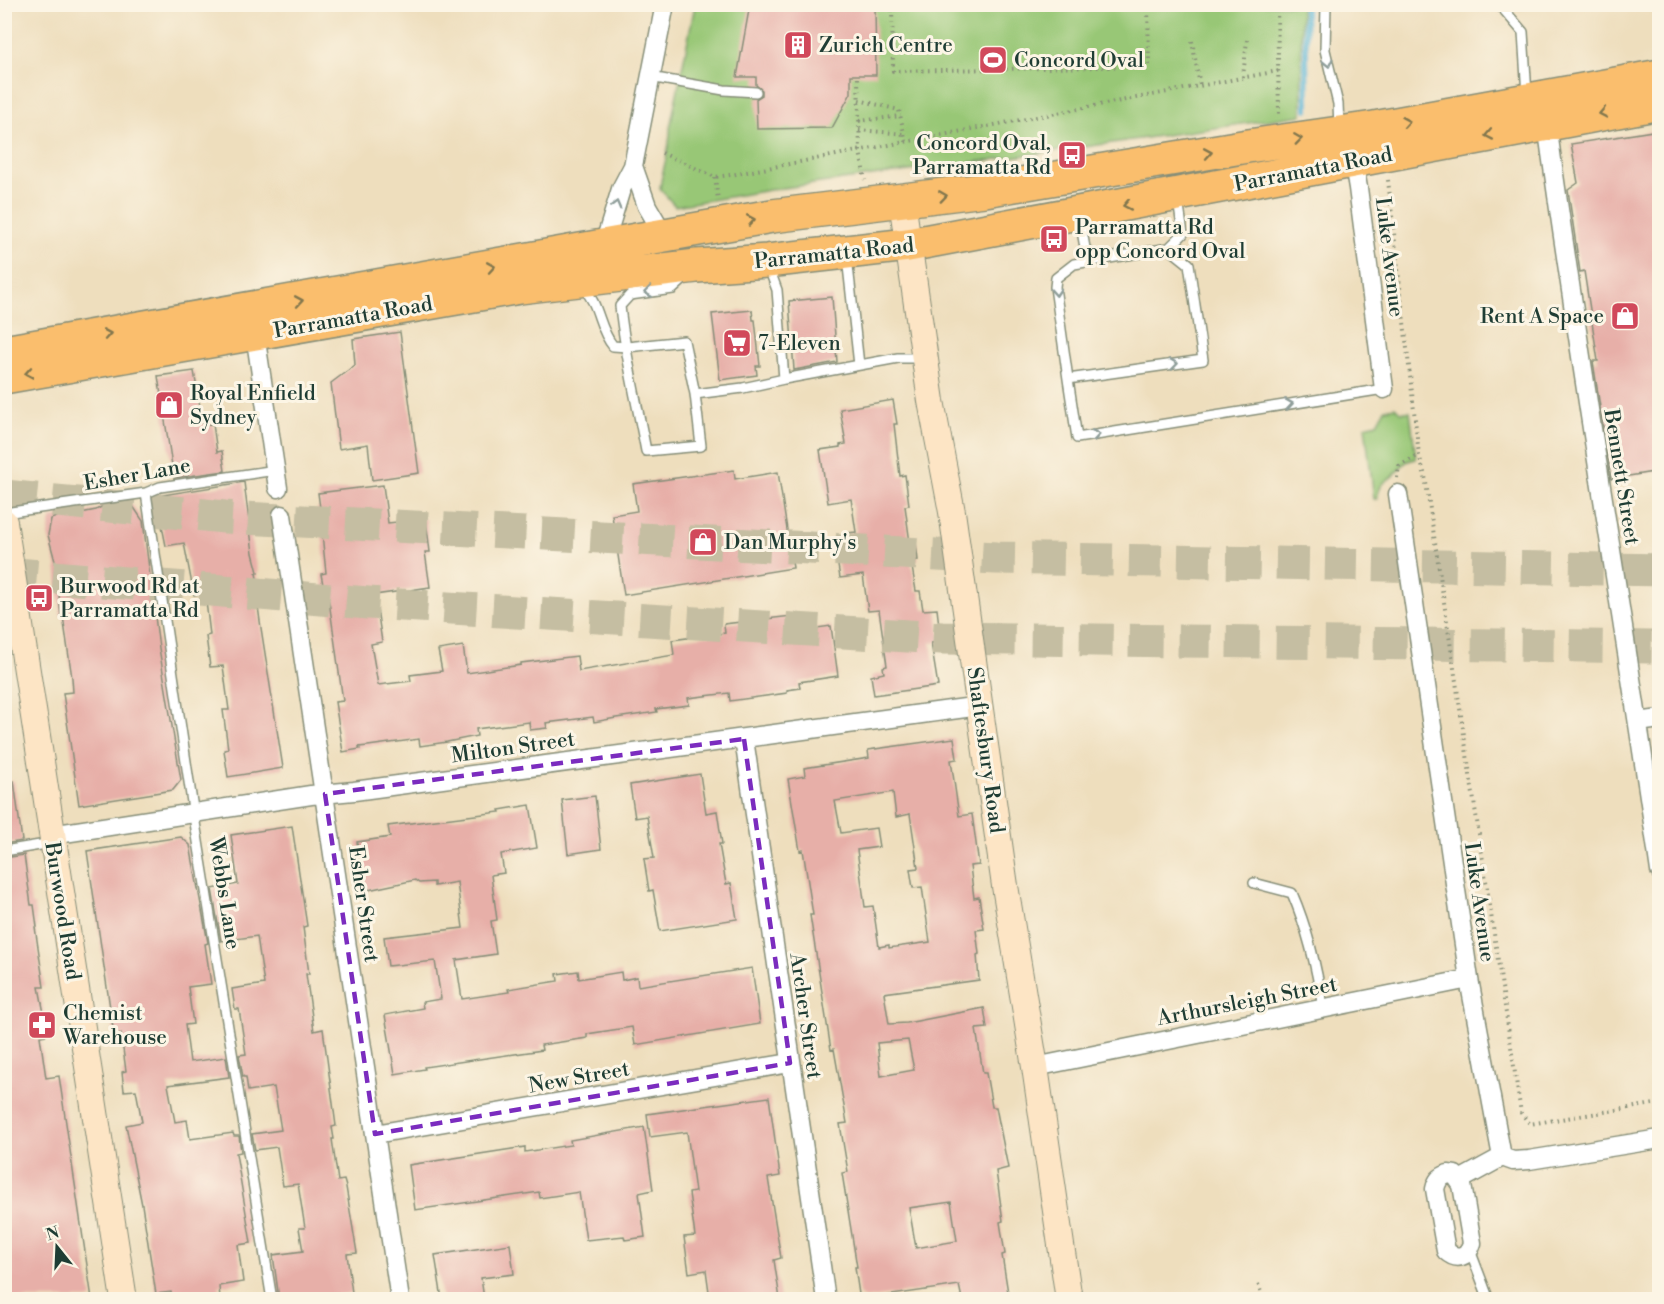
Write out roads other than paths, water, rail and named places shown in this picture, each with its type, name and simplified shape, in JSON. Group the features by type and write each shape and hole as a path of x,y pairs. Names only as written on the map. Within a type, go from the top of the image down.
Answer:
{"highway":[{"name":"Parramatta Road","path":"1537,112 1659,76"},
{"name":"Parramatta Road","path":"4,352 483,269 771,216 902,201 1248,146 1347,142 1537,112 1659,103"},
{"name":"Parramatta Road","path":"4,377 520,287 697,266 908,246 1177,195 1347,142"},
{"path":"1169,160 1177,195"}],"main road":[{"name":"Shaftesbury Road","path":"902,201 925,357 952,512 1005,886 1035,1066 1069,1299"},
{"name":"Burwood Road","path":"4,522 124,1299"}],"street":[{"path":"604,245 621,189 633,166 665,4"},
{"name":"Bennett Street","path":"1537,112 1638,722 1659,871"},
{"name":"Luke Avenue","path":"1347,142 1358,188 1384,389"},
{"path":"633,166 647,206 664,235"},
{"path":"255,334 277,479"},
{"name":"Luke Avenue","path":"1398,494 1469,979 1502,1157"},
{"name":"Esher Street","path":"282,515 400,1299"},
{"name":"Milton Street","path":"52,839 194,812 980,706"},
{"path":"1638,722 1659,719"},
{"name":"Archer Street","path":"744,739 826,1299"},
{"name":"Arthursleigh Street","path":"1035,1066 1469,979"},
{"name":"New Street","path":"375,1134 790,1064"},
{"path":"1460,1180 1502,1157 1521,1161 1659,1139"},
{"path":"1455,1175 1460,1180 1472,1243 1470,1250 1466,1255 1459,1257 1452,1256 1446,1251 1435,1189 1441,1176 1455,1175"}],"lane":[{"path":"1326,4 1325,50 1347,142"},
{"path":"1499,4 1523,32 1524,76 1537,112"},
{"path":"650,77 724,90 756,92"},
{"path":"1177,195 1183,234 1169,248 1074,264 1056,278 1055,287 1077,438 1384,389"},
{"path":"1079,214 1085,248 1096,260"},
{"path":"1068,379 1203,360 1189,264 1169,248"},
{"path":"847,253 859,365"},
{"path":"767,261 777,290 784,379"},
{"path":"574,281 591,296 605,337 613,346 627,347 684,341 701,446 646,451 627,347 622,327 620,306 630,295 673,289 697,266"},
{"path":"694,394 743,388 898,358 925,357"},
{"name":"Esher Lane","path":"4,513 146,493 159,486 277,479"},
{"name":"Webbs Lane","path":"146,493 194,812 272,1299"},
{"path":"4,851 52,839"},
{"path":"1254,883 1292,893 1307,933 1318,973 1323,1009"},
{"path":"1470,1250 1489,1299"}],"waterway":[{"path":"1305,4 1307,109"}],"tunnel":[{"path":"4,496 225,517 996,558 1660,570"},
{"path":"4,573 368,603 942,638 1660,647"}],"place":[{"name":"Zurich Centre","path":"798,45"},
{"name":"Concord Oval","path":"993,60"},
{"name":"Concord Oval, Parramatta Rd","path":"1072,155"},
{"name":"Parramatta Rd opp Concord Oval","path":"1054,239"},
{"name":"Rent A Space","path":"1625,316"},
{"name":"7-Eleven","path":"737,343"},
{"name":"Royal Enfield Sydney","path":"169,405"},
{"name":"Dan Murphy's","path":"703,542"},
{"name":"Burwood Rd at Parramatta Rd","path":"39,598"},
{"name":"Chemist Warehouse","path":"42,1025"}]}
